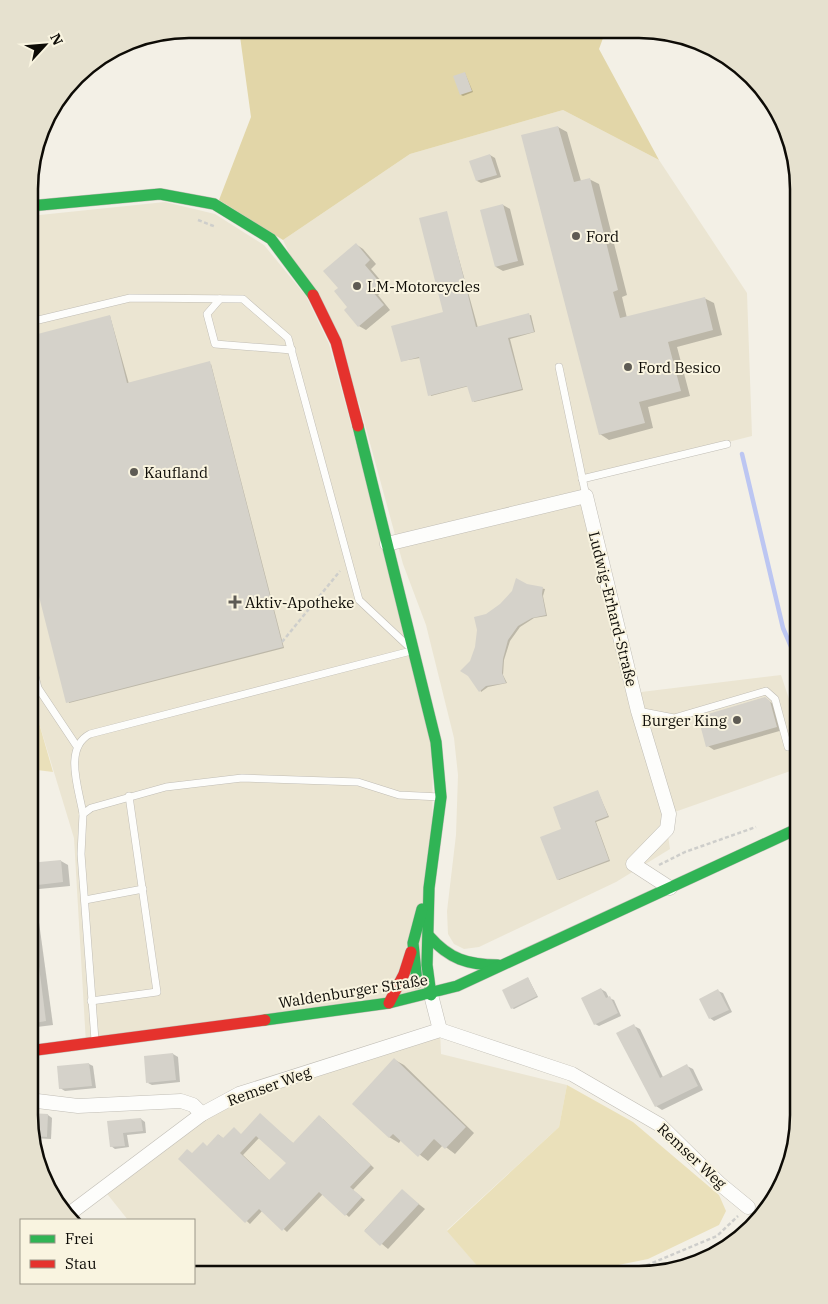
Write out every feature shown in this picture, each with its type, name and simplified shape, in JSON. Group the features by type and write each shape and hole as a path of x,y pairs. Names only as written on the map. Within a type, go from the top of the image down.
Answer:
{"street":[{"path":"38,205 160,194 214,204 270,239 311,291 336,342 433,725 440,797 429,888 429,936 425,996"},
{"path":"387,544 586,496"},
{"name":"Ludwig-Erhard-Straße","path":"586,496 638,711 669,814 668,829 633,864 670,888"},
{"name":"Waldenburger Straße","path":"38,1050 389,1003 425,996 457,986 505,965 790,832"},
{"path":"389,1003 404,974 429,888"},
{"path":"429,936 444,953 464,963 505,965"},
{"path":"413,943 425,996 440,1030"},
{"name":"Remser Weg","path":"72,1212 202,1114 239,1094 440,1030 580,1079 660,1125 720,1184 748,1207"},
{"path":"38,1101 78,1106 181,1101 193,1105 202,1114"}],"lane":[{"path":"38,320 130,298 243,299 288,338 359,600 414,650"},
{"path":"220,299 207,314 215,344 292,350"},
{"path":"559,367 586,496"},
{"path":"582,479 727,444"},
{"path":"95,1043 80,854 83,814 74,755 76,745 81,738 90,733 414,650"},
{"path":"38,688 76,745"},
{"path":"638,711 674,718 766,691 775,698 788,747"},
{"path":"83,814 99,804 166,787 242,778 320,779 358,782 400,795 440,797"},
{"path":"91,1001 157,992 128,796"},
{"path":"85,900 143,889"}],"path":[{"path":"197,220 222,230"},
{"path":"282,642 349,560"},
{"path":"646,872 685,852 759,826"},
{"path":"646,1266 717,1236 748,1207"}],"shaded area":[{"path":"240,38 603,38 599,49 659,160 563,110 410,154 283,240 219,200 251,117"},
{"path":"563,110 659,160 747,293 752,436 582,479 633,693 781,675 790,702 790,771 669,814 667,829 670,849 616,882 479,947 464,949 454,944 448,934 447,911 456,835 458,775 454,738 426,625 403,564 359,403 283,240 410,154"},
{"path":"165,202 215,214 264,245 306,296 329,344 433,725 431,995 86,1044 74,838 38,720 38,215"},
{"path":"38,720 53,772 38,770"},
{"path":"440,1030 441,1054 567,1085 559,1127 447,1230 477,1266 195,1266 195,1219 127,1219 104,1190 202,1114"},
{"path":"567,1085 633,1122 719,1195 726,1211 719,1225 648,1259 613,1266 477,1266 447,1231 559,1127"}],"building":[{"path":"465,72 472,91 460,95 453,76"},
{"path":"558,126 574,182 590,178 618,290 613,292 620,318 705,297 713,330 668,342 681,391 639,402 645,423 599,435 521,135"},
{"path":"490,154 497,175 476,181 469,161"},
{"path":"503,204 518,261 495,267 480,210"},
{"path":"447,211 476,327 529,313 534,332 508,338 522,389 472,402 467,386 428,396 419,357 401,362 391,326 443,312 419,218"},
{"name":"LM-Motorcycles","path":"356,243 370,260 365,265 381,284 372,291 384,305 358,327 344,310 347,307 334,291 338,288 323,271"},
{"name":"Kaufland","path":"110,315 127,383 210,361 283,647 66,703 38,593 38,334"},
{"path":"516,578 527,584 543,587 542,594 546,615 532,618 518,626 508,640 503,659 502,673 506,683 486,686 479,692 468,676 460,671 470,661 475,647 477,630 474,617 486,614 500,604 512,591"},
{"name":"Burger King","path":"765,697 770,701 777,727 706,747 698,717"},
{"path":"598,790 608,816 595,821 609,860 557,880 540,837 561,829 553,807"},
{"path":"61,860 63,882 38,885 38,862"},
{"path":"38,959 46,1021 38,1022"},
{"path":"528,977 537,996 511,1009 502,990"},
{"path":"601,988 606,998 610,996 618,1013 594,1025 581,998"},
{"path":"718,989 729,1010 709,1019 699,999"},
{"path":"634,1024 660,1078 687,1064 698,1086 655,1107 616,1033"},
{"path":"173,1053 176,1080 146,1083 144,1056"},
{"path":"394,1058 466,1127 445,1149 434,1139 418,1157 393,1134 389,1138 352,1104"},
{"path":"89,1063 92,1086 59,1089 57,1066"},
{"path":"38,1113 48,1114 47,1137 39,1136"},
{"path":"260,1113 293,1143 319,1115 371,1165 350,1187 362,1197 345,1216 319,1192 282,1231 259,1209 245,1223 178,1159 187,1149 192,1153 203,1142 207,1146 218,1134 223,1138 234,1127 241,1134","holes":["256,1136 286,1163 269,1180 240,1153"]},
{"path":"141,1118 143,1131 123,1133 125,1146 110,1147 107,1121"},
{"path":"402,1189 419,1204 380,1246 364,1231"}],"waterway":[{"path":"742,454 783,628 790,644"}],"traffic: fast":[{"path":"38,205 160,194 214,204 271,239 313,295"},
{"path":"358,426 436,742 441,797 429,888 427,965 431,995"},
{"path":"265,1020 389,1003 457,986 790,832"},
{"path":"417,983 413,943 422,909"},
{"path":"429,936 444,950 460,959 477,964 498,965"}],"traffic: jam":[{"path":"313,295 336,342 358,426"},
{"path":"389,1003 404,974 411,952"},
{"path":"38,1050 265,1020"}],"place":[{"name":"Ford","path":"576,236"},
{"name":"LM-Motorcycles","path":"357,286"},
{"name":"Ford Besico","path":"628,367"},
{"name":"Kaufland","path":"134,472"},
{"name":"Aktiv-Apotheke","path":"235,602"},
{"name":"Burger King","path":"737,720"}]}
